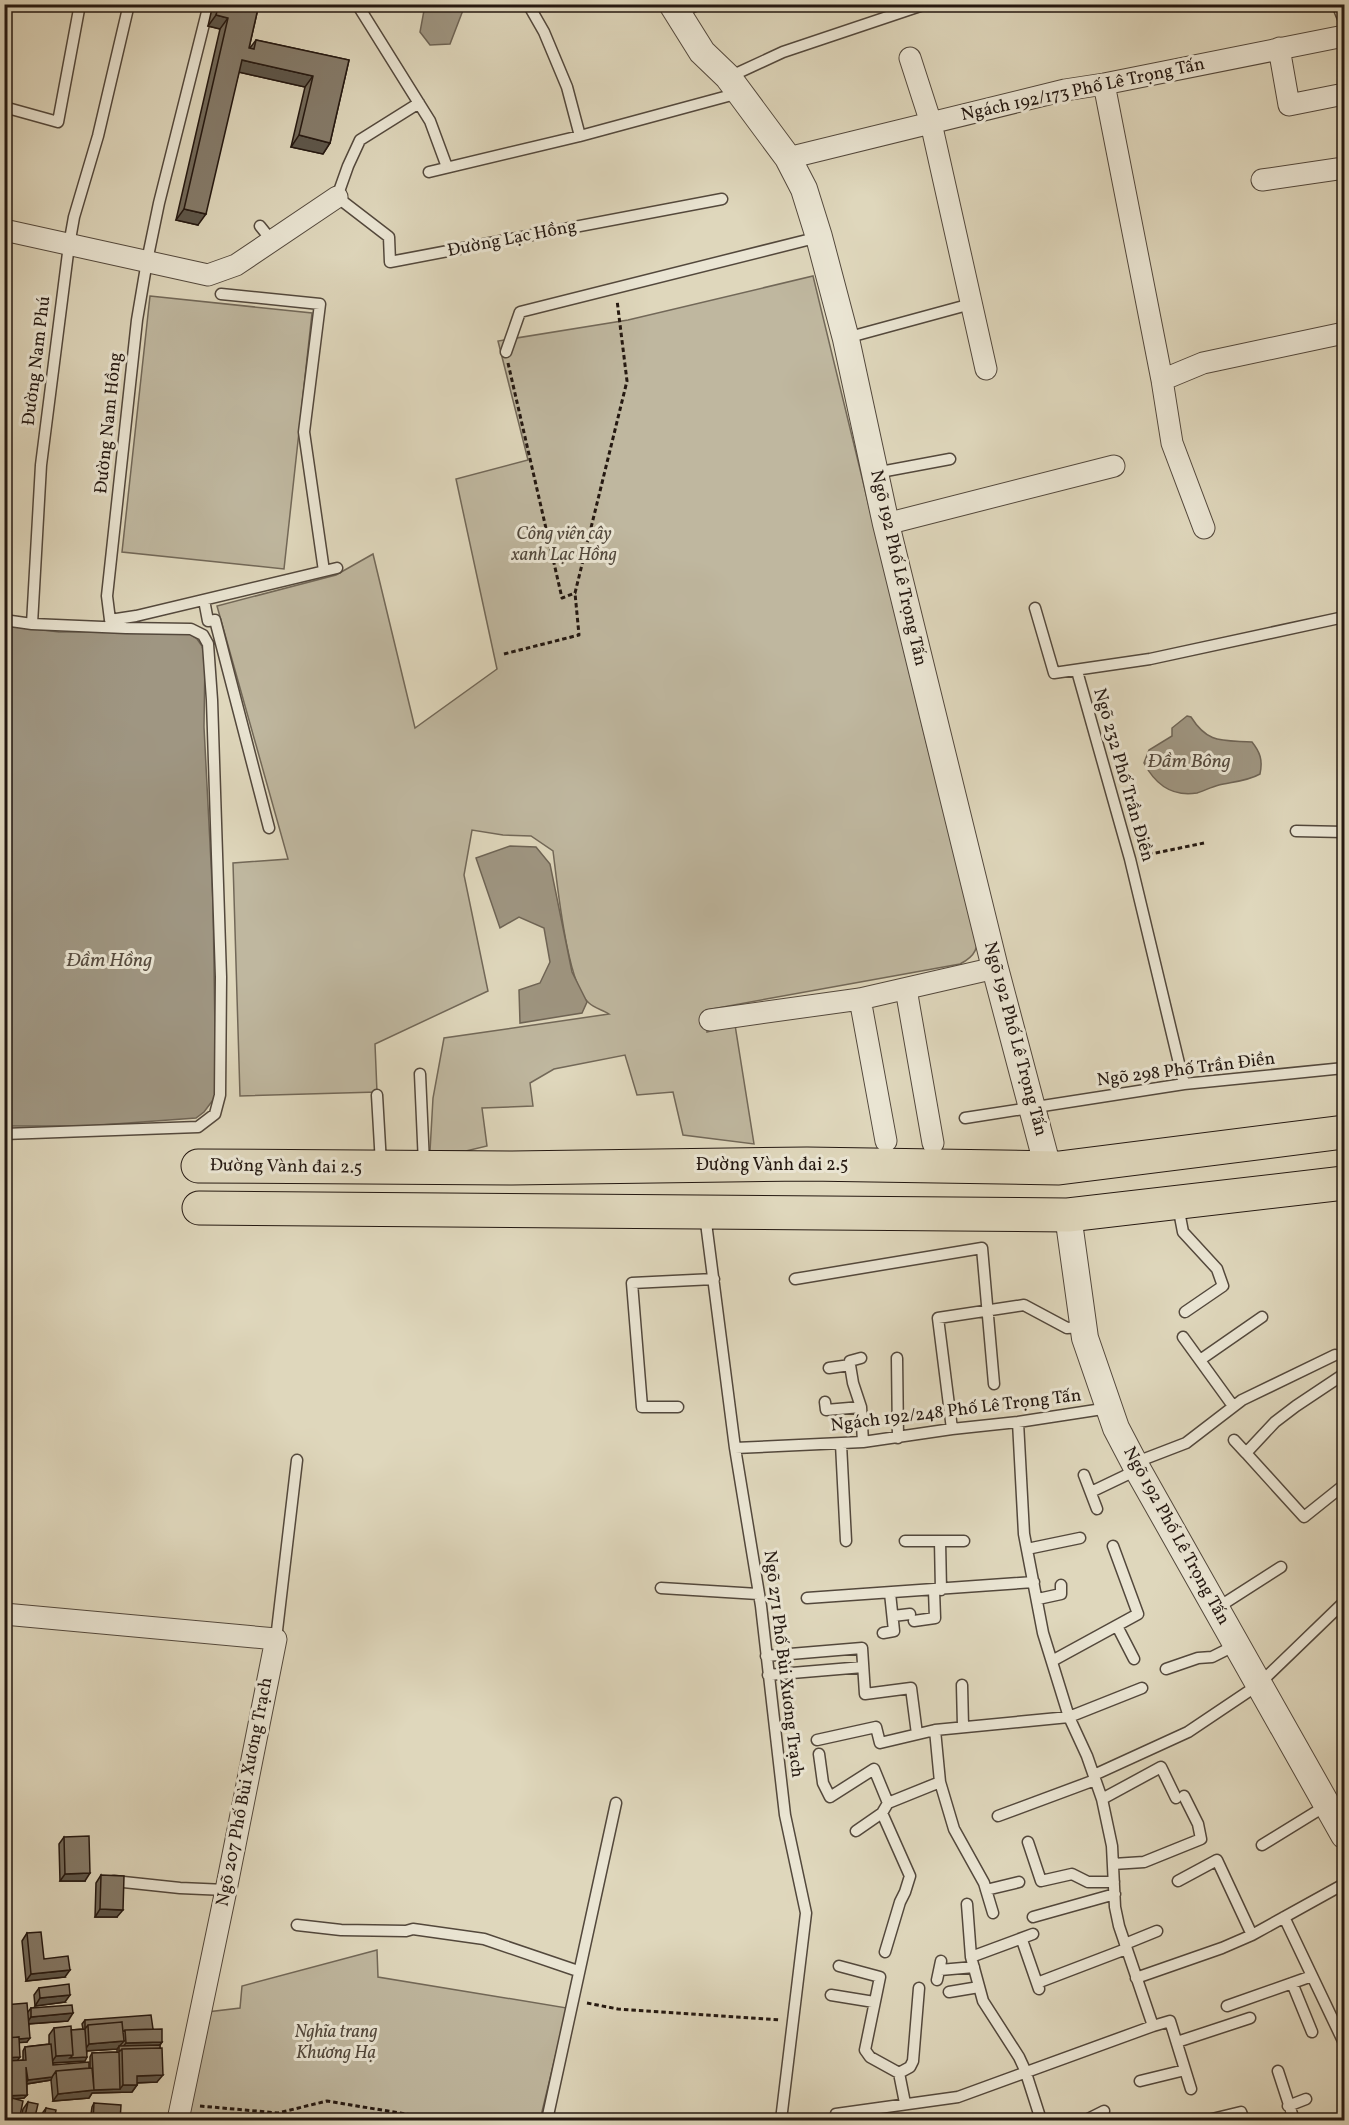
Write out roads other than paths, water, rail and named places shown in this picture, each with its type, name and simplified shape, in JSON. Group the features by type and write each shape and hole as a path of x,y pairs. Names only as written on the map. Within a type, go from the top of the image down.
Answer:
{"main road":[{"name":"Đường Vành đai 2.5","path":"198,1166 512,1168 807,1164 1059,1168 1344,1132"},
{"path":"1259,1142 1264,1192"},
{"path":"807,1164 807,1212"},
{"path":"308,1168 311,1208"},
{"path":"199,1208 1068,1215 1344,1183"}],"street":[{"name":"Ngõ 192 Phố Lê Trọng Tấn","path":"683,7 702,52 734,85 788,158 804,189 846,339 886,524 1048,1168"},
{"name":"Ngách 192/173 Phố Lê Trọng Tấn","path":"788,158 1065,90 1344,36"},
{"path":"1279,48 1289,105 1344,94"},
{"path":"910,58 932,123 986,369"},
{"path":"1104,84 1173,443 1204,528"},
{"path":"1262,180 1344,168"},
{"path":"4,231 208,275 236,265 266,233 338,197"},
{"path":"1162,380 1203,363 1344,333"},
{"path":"886,524 1114,466"},
{"path":"710,1020 860,999 996,968"},
{"path":"906,989 933,1143"},
{"path":"860,999 886,1141"},
{"name":"Ngõ 192 Phố Lê Trọng Tấn","path":"1068,1215 1083,1327 1116,1428 1344,1835"},
{"path":"4,1614 276,1639"},
{"name":"Ngõ 207 Phố Bùi Xương Trạch","path":"179,2113 276,1639"}],"lane":[{"path":"4,107 58,122 80,4"},
{"name":"Đường Nam Phú","path":"32,624 41,465 69,245 74,217 98,136 129,4"},
{"name":"Đường Nam Hồng","path":"209,4 159,203 136,320 106,597 110,620 337,568"},
{"path":"357,4 430,121 447,167"},
{"path":"528,4 544,32 567,87 580,136"},
{"path":"429,172 580,136 734,85 783,52 926,4"},
{"path":"1337,4 1344,21"},
{"path":"338,197 348,166 360,140 419,103"},
{"name":"Đường Lạc Hồng","path":"338,197 389,237 390,262 722,199"},
{"path":"506,352 520,312 819,237"},
{"path":"221,294 320,304 304,432 324,571"},
{"path":"846,339 970,304"},
{"path":"875,473 950,459"},
{"path":"204,600 208,621 215,620 269,828"},
{"path":"1035,608 1053,673 1077,671"},
{"path":"131,617 132,623 137,628"},
{"name":"Ngõ 232 Phố Trần Điền","path":"1184,1084 1130,859 1077,671 1344,617"},
{"path":"4,620 32,624 191,629 203,635 208,644 212,700 221,977 220,1095 215,1114 198,1127 4,1134"},
{"path":"1296,831 1344,832"},
{"name":"Ngõ 298 Phố Trần Điền","path":"965,1118 1184,1084 1344,1068"},
{"path":"420,1074 424,1168"},
{"path":"377,1095 381,1168"},
{"path":"1177,1203 1183,1232 1217,1269 1223,1286 1185,1312"},
{"name":"Ngõ 271 Phố Bùi Xương Trạch","path":"705,1211 735,1448 758,1594 785,1815 806,1912 781,2121"},
{"path":"795,1278 982,1248 994,1384"},
{"path":"678,1407 642,1407 632,1283 714,1279"},
{"path":"951,1428 938,1318 1024,1305 1067,1328 1083,1327"},
{"path":"1200,1360 1262,1317"},
{"path":"1183,1336 1233,1406"},
{"path":"1091,1492 1186,1443 1242,1400 1335,1355"},
{"path":"861,1358 850,1361 850,1365 861,1407 863,1442"},
{"path":"897,1358 898,1438"},
{"path":"829,1368 850,1365"},
{"path":"1246,1453 1275,1422 1344,1374"},
{"path":"825,1402 826,1410 861,1407"},
{"name":"Ngách 192/248 Phố Lê Trọng Tấn","path":"735,1448 863,1442 951,1428 1018,1422 1109,1408"},
{"path":"1018,1422 1024,1534 1043,1633 1069,1717 1102,1799 1112,1846 1115,1907 1153,2026"},
{"path":"1234,1440 1304,1517 1344,1485"},
{"path":"841,1444 846,1541"},
{"name":"Ngõ 207 Phố Bùi Xương Trạch","path":"276,1639 297,1460"},
{"path":"1084,1475 1097,1509"},
{"path":"1027,1549 1080,1538"},
{"path":"906,1541 964,1540"},
{"path":"893,1616 935,1618 940,1541"},
{"path":"1052,1661 1138,1614 1113,1546"},
{"path":"1217,1608 1281,1567"},
{"path":"807,1598 1034,1582"},
{"path":"1038,1599 1061,1594 1061,1585"},
{"path":"661,1588 758,1594"},
{"path":"883,1633 894,1631 890,1593"},
{"path":"998,1816 1094,1777 1188,1732 1258,1685 1344,1602"},
{"path":"1117,1626 1134,1659"},
{"path":"1166,1669 1198,1658 1212,1657 1236,1644"},
{"path":"766,1656 862,1648 865,1694 911,1688 917,1734"},
{"path":"768,1675 863,1667"},
{"path":"962,1685 963,1726"},
{"path":"817,1740 876,1727 880,1743 963,1726 1069,1717 1142,1688"},
{"path":"935,1730 940,1782 954,1829 986,1890 993,1913"},
{"path":"819,1754 823,1783 830,1797 874,1769 885,1808 910,1876 885,1952"},
{"path":"1102,1799 1161,1767 1198,1824 1201,1839 1144,1862 1113,1864"},
{"path":"856,1831 885,1808 940,1782"},
{"path":"547,2121 616,1803"},
{"path":"1262,1845 1327,1805"},
{"path":"1028,1842 1041,1881 1072,1874 1088,1882 1114,1882"},
{"path":"1178,1881 1217,1860 1252,1935"},
{"path":"114,1881 226,1890"},
{"path":"986,1890 1018,1882"},
{"path":"1136,1978 1252,1935 1344,1884"},
{"path":"1033,1917 1115,1894"},
{"path":"967,1904 972,1962 983,2001 1019,2057 1041,2121"},
{"path":"1284,1917 1344,2043"},
{"path":"297,1925 341,1930 406,1931 413,1929 484,1939 578,1971"},
{"path":"1023,1943 1038,1986 1157,1931"},
{"path":"939,1970 972,1962 1033,1934"},
{"path":"839,1966 880,1977 866,2050 870,2057 899,2073 905,2103"},
{"path":"1227,2006 1312,1976"},
{"path":"1292,1983 1312,2032"},
{"path":"949,1992 979,1987"},
{"path":"899,2073 910,2067 913,2061 919,1988"},
{"path":"831,1995 874,2002"},
{"path":"1177,2042 1250,2018"},
{"path":"835,2121 836,2114 958,2097 1170,2021 1191,2089"},
{"path":"1140,2081 1185,2070"},
{"path":"1277,2071 1294,2121"},
{"path":"1288,2106 1306,2099"},
{"path":"1086,2121 1104,2111"},
{"path":"1212,2119 1241,2112 1244,2121"}],"water":[{"path":"425,5 465,5 450,44 430,45 420,32"},
{"name":"Đầm Hồng","path":"5,625 59,632 172,631 188,633 202,646 205,657 204,727 213,902 216,1096 204,1112 196,1118 87,1126 5,1126"},
{"name":"Đầm Bông","path":"1187,716 1191,717 1203,732 1217,739 1252,742 1260,756 1260,774 1188,794 1172,791 1159,783 1144,763 1149,750 1172,736 1172,728"},
{"path":"510,846 536,847 550,864 572,972 587,1002 582,1013 520,1023 519,990 540,983 550,962 544,928 519,917 500,928 476,858"}],"park label":[{"name":"Công viên cây xanh Lạc Hồng","path":"564,544"},
{"name":"Nghĩa trang Khương Hạ","path":"336,2042"}]}
